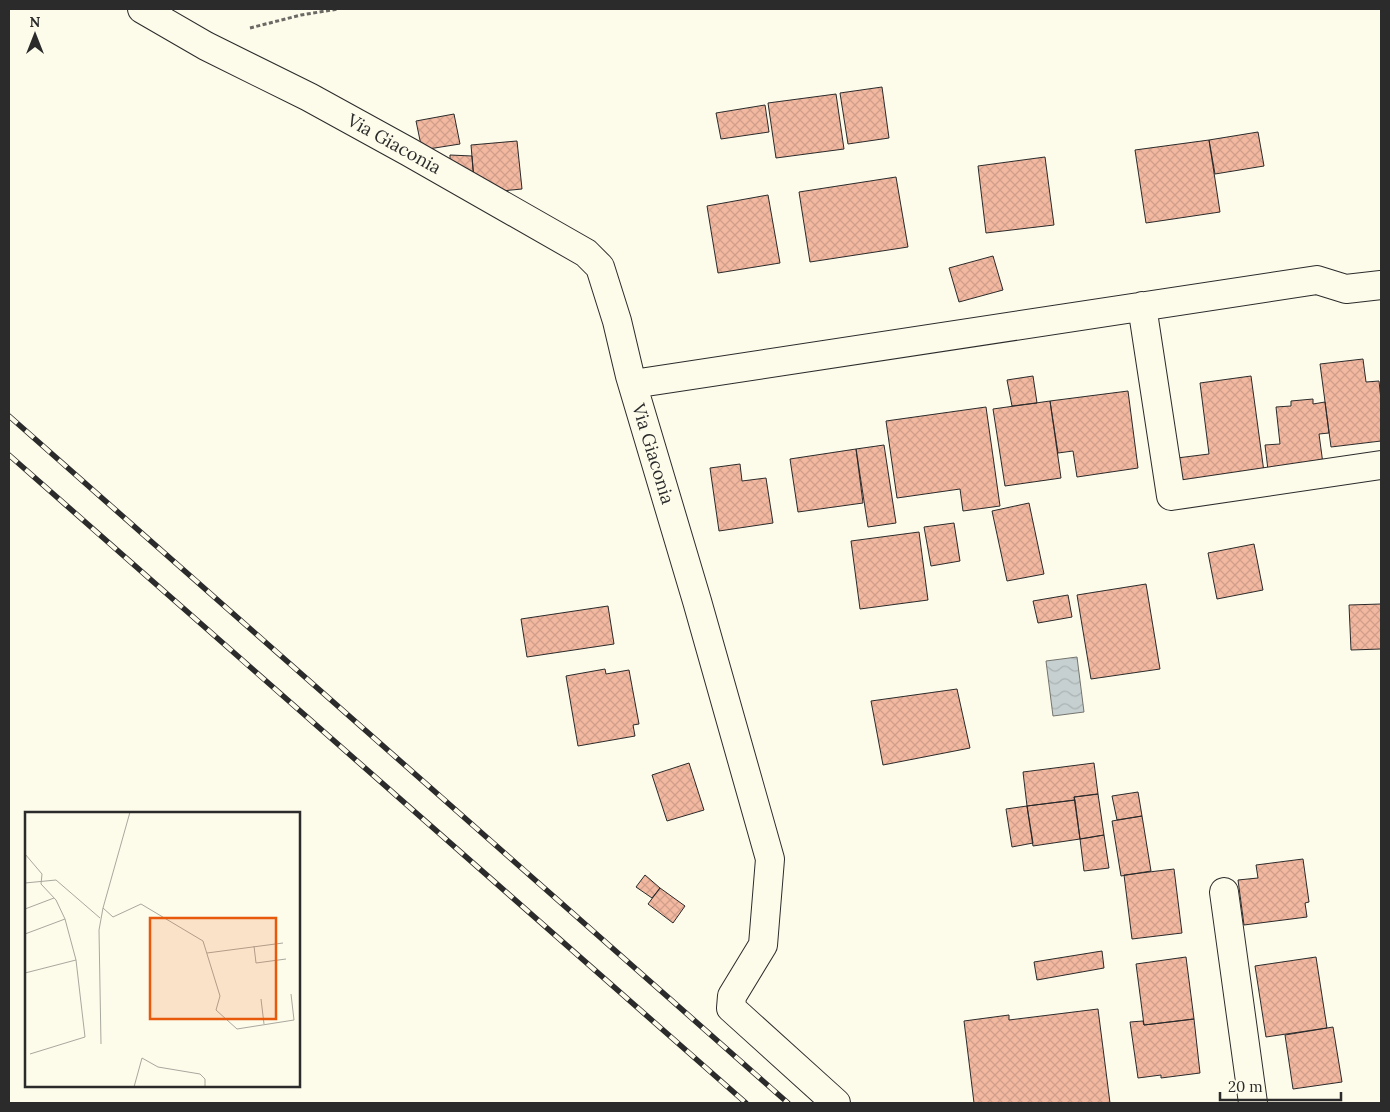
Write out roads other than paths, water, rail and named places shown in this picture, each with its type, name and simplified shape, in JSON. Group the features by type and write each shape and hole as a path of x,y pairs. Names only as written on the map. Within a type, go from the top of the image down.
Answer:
{"street":[{"name":"Via Giaconia","path":"142,9 206,46 318,102 586,253 600,267 770,859 763,945 732,996 731,1008 836,1103"},
{"path":"633,384 1317,280 1346,290 1381,285"},
{"path":"1142,306 1171,496 1381,465"},
{"path":"1224,892 1253,1103"}],"water":[{"path":"1077,657 1084,712 1053,716 1046,661"}],"railway":[{"path":"9,416 788,1103"},
{"path":"9,455 746,1103"}]}
